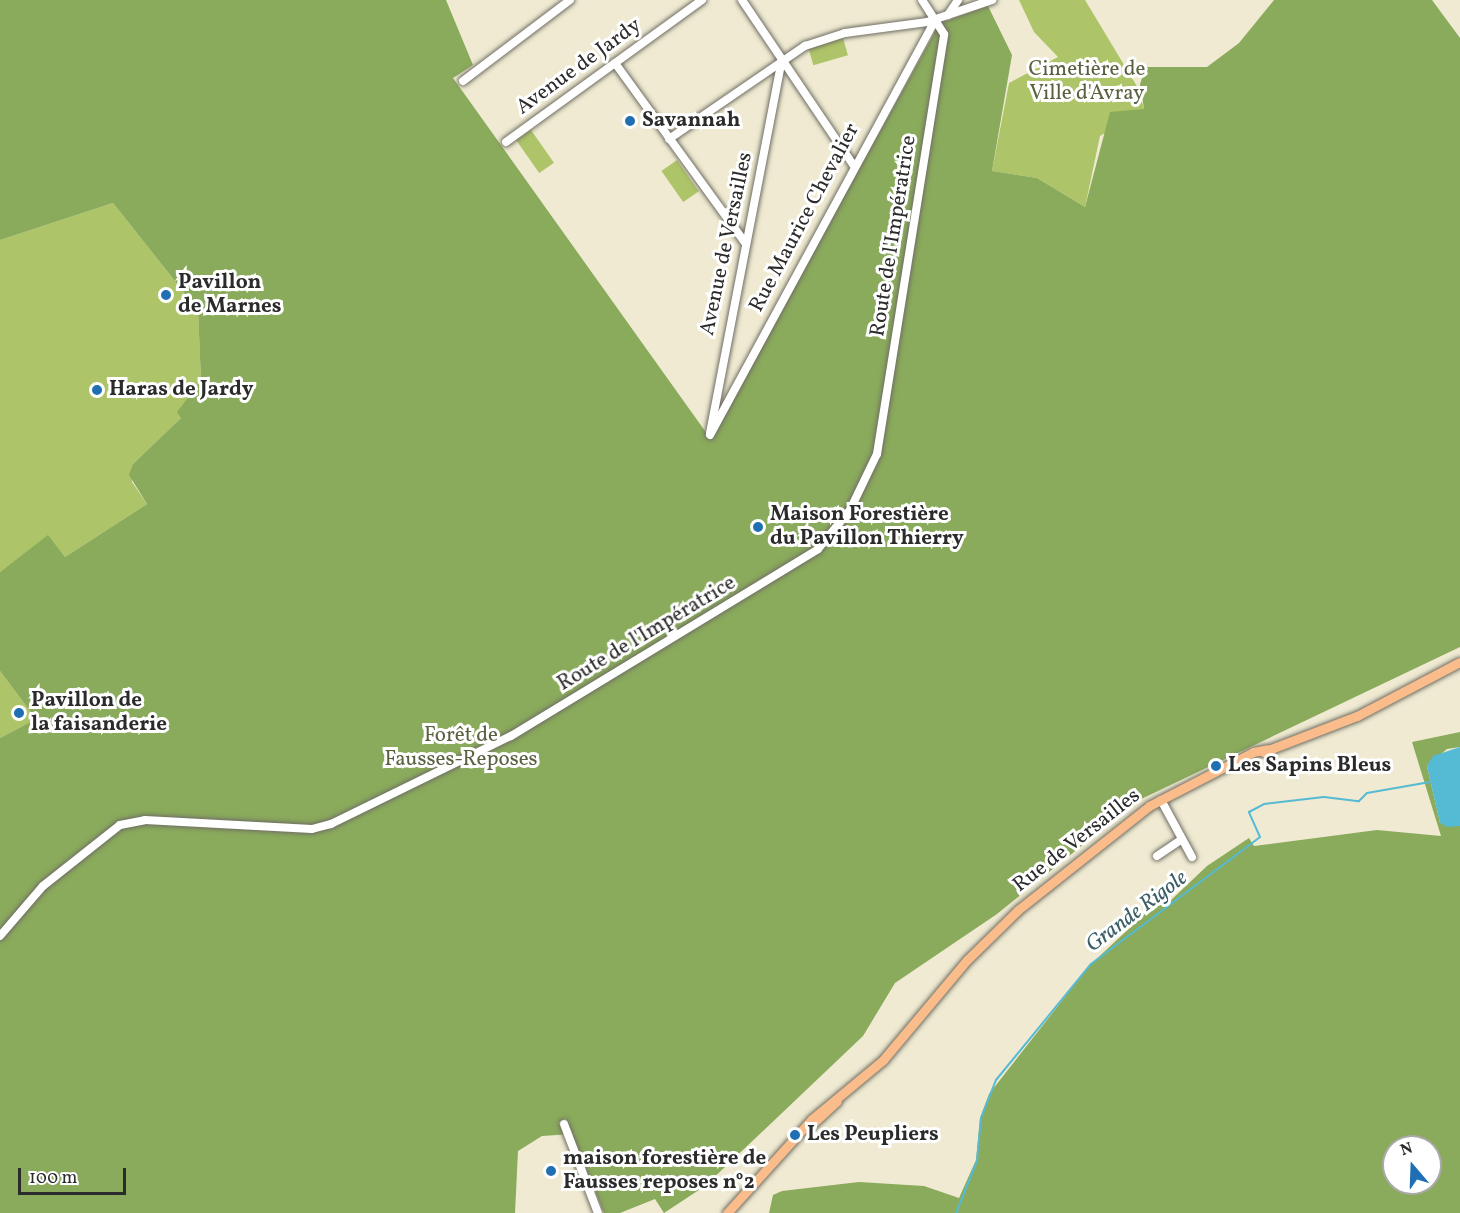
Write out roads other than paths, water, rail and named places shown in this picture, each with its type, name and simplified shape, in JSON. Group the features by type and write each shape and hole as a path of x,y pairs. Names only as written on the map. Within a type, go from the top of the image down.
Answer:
{"main road":[{"name":"Rue de Versailles","path":"727,1213 808,1127 883,1060 960,974 974,965 981,949 1018,910 1161,800 1238,760 1357,716 1460,662"}],"street":[{"path":"463,81 570,0"},
{"name":"Avenue de Jardy","path":"506,142 702,0"},
{"path":"742,0 854,166"},
{"path":"922,0 935,20"},
{"path":"948,15 958,0"},
{"path":"669,139 805,46 845,33 935,20 992,0"},
{"name":"Rue Maurice Chevalier","path":"710,435 935,20"},
{"name":"Route de l'Impératrice","path":"0,936 43,886 120,825 145,820 312,829 331,824 511,736 815,553 850,510 877,454 944,34 935,20"},
{"name":"Avenue de Versailles","path":"710,435 782,60"},
{"path":"615,63 746,244"},
{"path":"1161,800 1192,857"},
{"path":"1157,856 1182,839"},
{"path":"564,1124 598,1213"}],"water":[{"path":"1460,747 1460,826 1447,827 1440,823 1427,766 1433,756"}],"waterway":[{"name":"Grande Rigole","path":"956,1213 977,1161 981,1118 996,1080 1091,964 1260,837 1249,812 1264,804 1324,797 1359,801 1367,793 1430,782"}],"place":[{"name":"Savannah","path":"630,121"},
{"name":"Pavillon de Marnes","path":"166,295"},
{"name":"Haras de Jardy","path":"97,390"},
{"name":"Maison Forestière du Pavillon Thierry","path":"758,527"},
{"name":"Pavillon de la faisanderie","path":"19,713"},
{"name":"Les Sapins Bleus","path":"1216,766"},
{"name":"Les Peupliers","path":"795,1135"},
{"name":"maison forestière de Fausses reposes n°2","path":"551,1171"}],"park label":[{"name":"Cimetière de Ville d'Avray","path":"1087,82"},
{"name":"Forêt de Fausses-Reposes","path":"461,748"}]}
